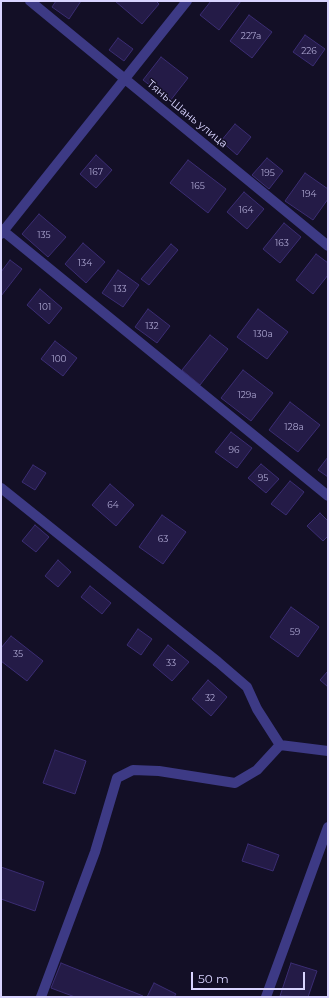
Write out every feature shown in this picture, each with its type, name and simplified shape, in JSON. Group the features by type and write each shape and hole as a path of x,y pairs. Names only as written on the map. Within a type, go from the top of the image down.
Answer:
{"street":[{"name":"Тянь-Шань улица","path":"30,1 328,246"},
{"path":"187,1 2,231 328,496"},
{"path":"1,488 247,687 257,708 280,745"},
{"path":"280,745 328,751"},
{"path":"41,997 95,852 117,778 132,770 159,771 235,783 257,770 280,745"},
{"path":"266,997 328,827"}],"building":[{"path":"56,1 81,1 69,19 52,7"},
{"path":"115,1 156,1 159,4 142,24"},
{"path":"211,1 241,1 219,30 200,15"},
{"path":"249,15 272,32 252,58 230,41"},
{"path":"305,35 325,49 313,66 293,52"},
{"path":"118,38 133,49 124,61 109,50"},
{"path":"161,57 188,78 170,101 143,80"},
{"path":"235,124 251,137 237,155 221,141"},
{"path":"96,155 112,170 96,188 80,174"},
{"path":"267,158 283,171 269,189 252,175"},
{"path":"188,160 226,189 208,213 170,183"},
{"path":"305,173 328,189 328,199 313,220 285,201"},
{"path":"244,192 264,209 247,229 227,212"},
{"path":"39,214 66,237 48,257 22,234"},
{"path":"284,223 301,237 280,263 263,249"},
{"path":"83,243 105,262 86,283 65,264"},
{"path":"171,244 178,250 149,285 141,279"},
{"path":"316,254 328,263 328,275 313,294 296,280"},
{"path":"10,260 22,269 1,296 1,272"},
{"path":"118,270 139,285 123,307 102,293"},
{"path":"40,289 62,308 49,324 27,305"},
{"path":"148,309 170,326 157,343 135,327"},
{"path":"258,309 288,332 267,359 237,337"},
{"path":"210,335 228,349 200,385 182,370"},
{"path":"55,341 77,358 63,376 41,359"},
{"path":"243,370 273,393 251,421 221,398"},
{"path":"290,402 320,425 298,452 269,430"},
{"path":"231,432 252,448 237,468 215,452"},
{"path":"328,457 328,477 318,470"},
{"path":"261,464 279,479 266,493 248,478"},
{"path":"33,465 46,473 35,490 22,482"},
{"path":"290,481 304,492 286,515 271,504"},
{"path":"110,484 134,505 116,526 92,505"},
{"path":"320,513 328,521 328,536 323,541 307,526"},
{"path":"162,515 186,532 163,564 139,547"},
{"path":"35,525 49,537 36,552 22,541"},
{"path":"58,560 71,572 58,587 45,576"},
{"path":"90,586 111,603 102,614 81,597"},
{"path":"291,607 319,627 298,657 270,637"},
{"path":"138,629 152,639 141,655 127,645"},
{"path":"11,636 43,661 27,681 1,661 1,648"},
{"path":"168,645 189,662 172,681 153,665"},
{"path":"328,671 328,687 320,680"},
{"path":"208,680 227,697 211,716 192,699"},
{"path":"55,750 86,761 75,794 43,783"},
{"path":"248,844 279,855 273,871 242,861"},
{"path":"1,867 44,882 35,911 1,899"},
{"path":"61,963 143,996 75,997 51,988"},
{"path":"291,963 317,971 308,997 280,996"},
{"path":"154,983 176,994 174,997 147,997"}]}
